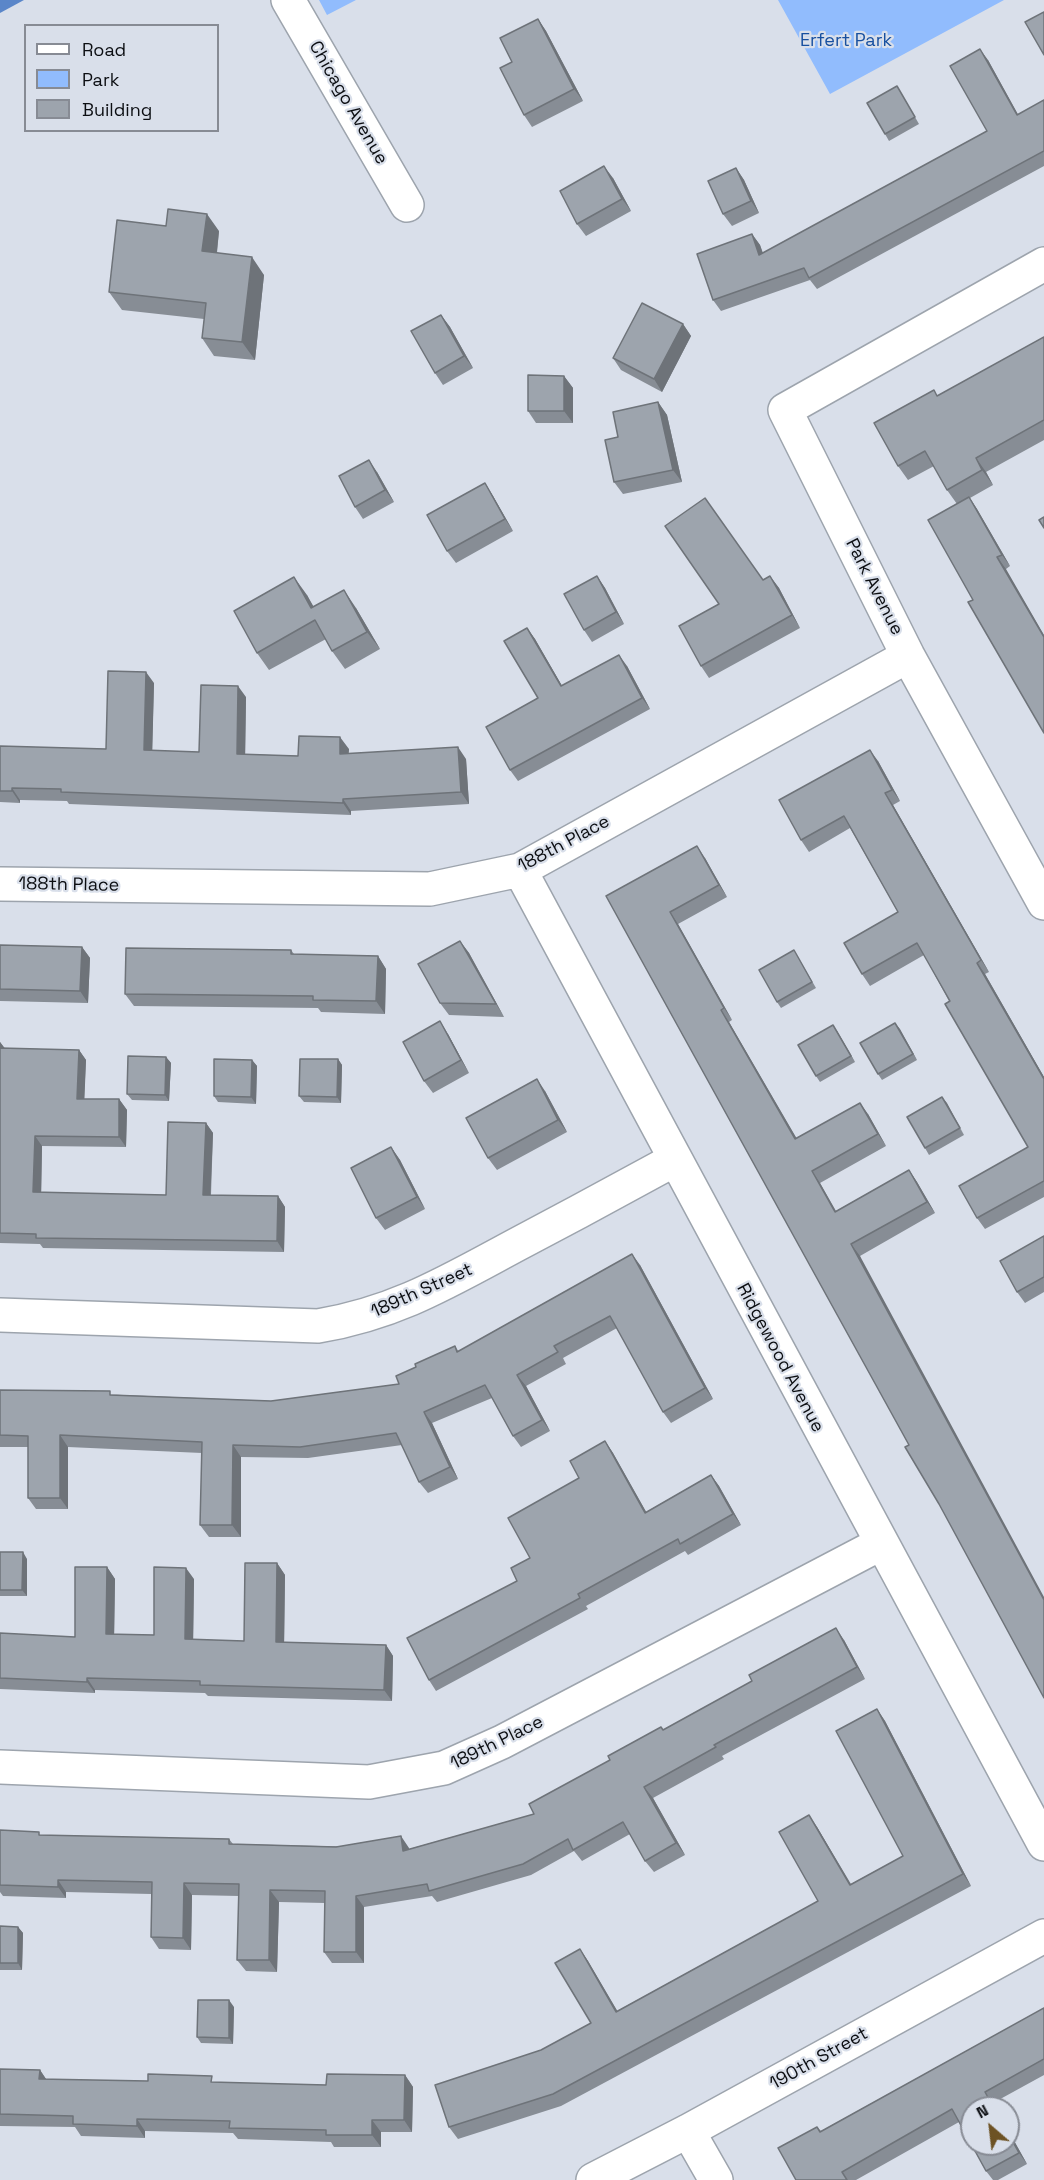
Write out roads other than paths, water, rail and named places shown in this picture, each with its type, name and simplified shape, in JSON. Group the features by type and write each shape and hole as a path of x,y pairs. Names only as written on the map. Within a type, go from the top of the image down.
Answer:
{"street":[{"name":"Chicago Avenue","path":"288,0 407,205"},
{"name":"Park Avenue","path":"1044,264 923,330 785,410 908,656 1044,903"},
{"name":"188th Place","path":"0,884 430,889 520,870 908,656"},
{"name":"Ridgewood Avenue","path":"520,870 880,1544 1044,1844"},
{"name":"189th Street","path":"0,1315 318,1326 349,1321 377,1314 437,1288 674,1160"},
{"name":"189th Place","path":"0,1767 369,1782 444,1768 502,1742 880,1544"},
{"name":"190th Street","path":"592,2180 688,2131 1044,1936"},
{"path":"688,2131 716,2180"}],"park label":[{"name":"Erfert Park","path":"846,41"}]}
